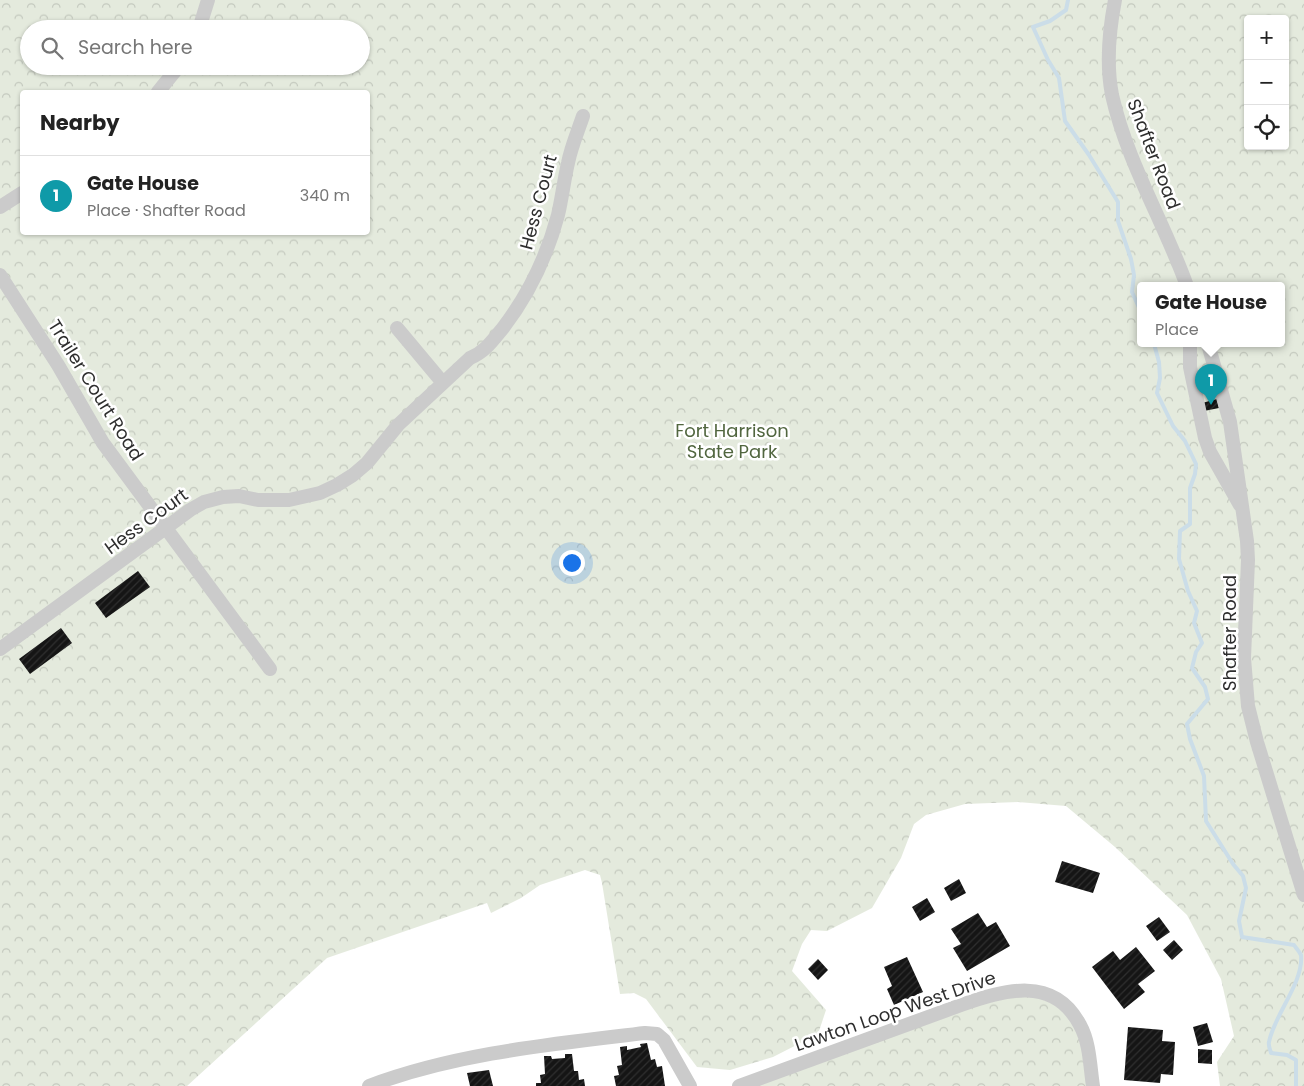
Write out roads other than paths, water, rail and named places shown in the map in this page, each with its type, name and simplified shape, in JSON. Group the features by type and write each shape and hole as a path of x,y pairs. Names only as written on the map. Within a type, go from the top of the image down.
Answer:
{"street":[{"path":"202,20 208,0"},
{"name":"Shafter Road","path":"1115,0 1110,33 1109,57 1112,93 1116,111 1128,145 1185,282"},
{"path":"160,90 172,75"},
{"name":"Hess Court","path":"0,649 194,507 218,498 239,496 267,500 289,500 308,496 331,488 347,479 362,467 398,425 470,358 481,354 512,317 536,276 552,237 568,161 584,116"},
{"path":"0,207 20,194"},
{"name":"Trailer Court Road","path":"0,275 62,371 95,431 270,669"},
{"path":"397,328 443,383"},
{"name":"Shafter Road","path":"1190,347 1190,367 1204,438 1244,512"},
{"name":"Shafter Road","path":"1209,347 1230,422 1244,512 1248,560 1244,658 1248,706 1257,742 1304,895"},
{"name":"Lawton Loop West Drive","path":"739,1086 961,1005 989,996 1018,990 1041,992 1054,998 1070,1010 1081,1026 1085,1039 1093,1086"},
{"path":"369,1086 418,1071 508,1051 645,1033 657,1034 664,1040 690,1086"}],"waterway":[{"path":"1068,0 1066,10 1050,21 1033,27 1048,60 1059,78 1065,121 1118,202 1118,221 1131,259 1134,275 1132,292 1137,303"},
{"path":"1155,347 1159,362 1160,378 1157,393 1173,426 1185,441 1196,464 1190,488 1190,524 1180,531 1179,559 1188,591 1197,611 1194,623 1202,643 1196,652 1192,668 1205,687 1208,699 1187,724 1190,739 1204,776 1206,821 1233,864 1243,876 1246,888 1239,921 1242,937 1294,945 1301,955 1298,976 1272,1032 1269,1043 1271,1053 1287,1055 1296,1060 1296,1086"}],"place":[{"name":"Gate House","path":"1211,405"}],"park label":[{"name":"Fort Harrison State Park","path":"732,440"}]}
